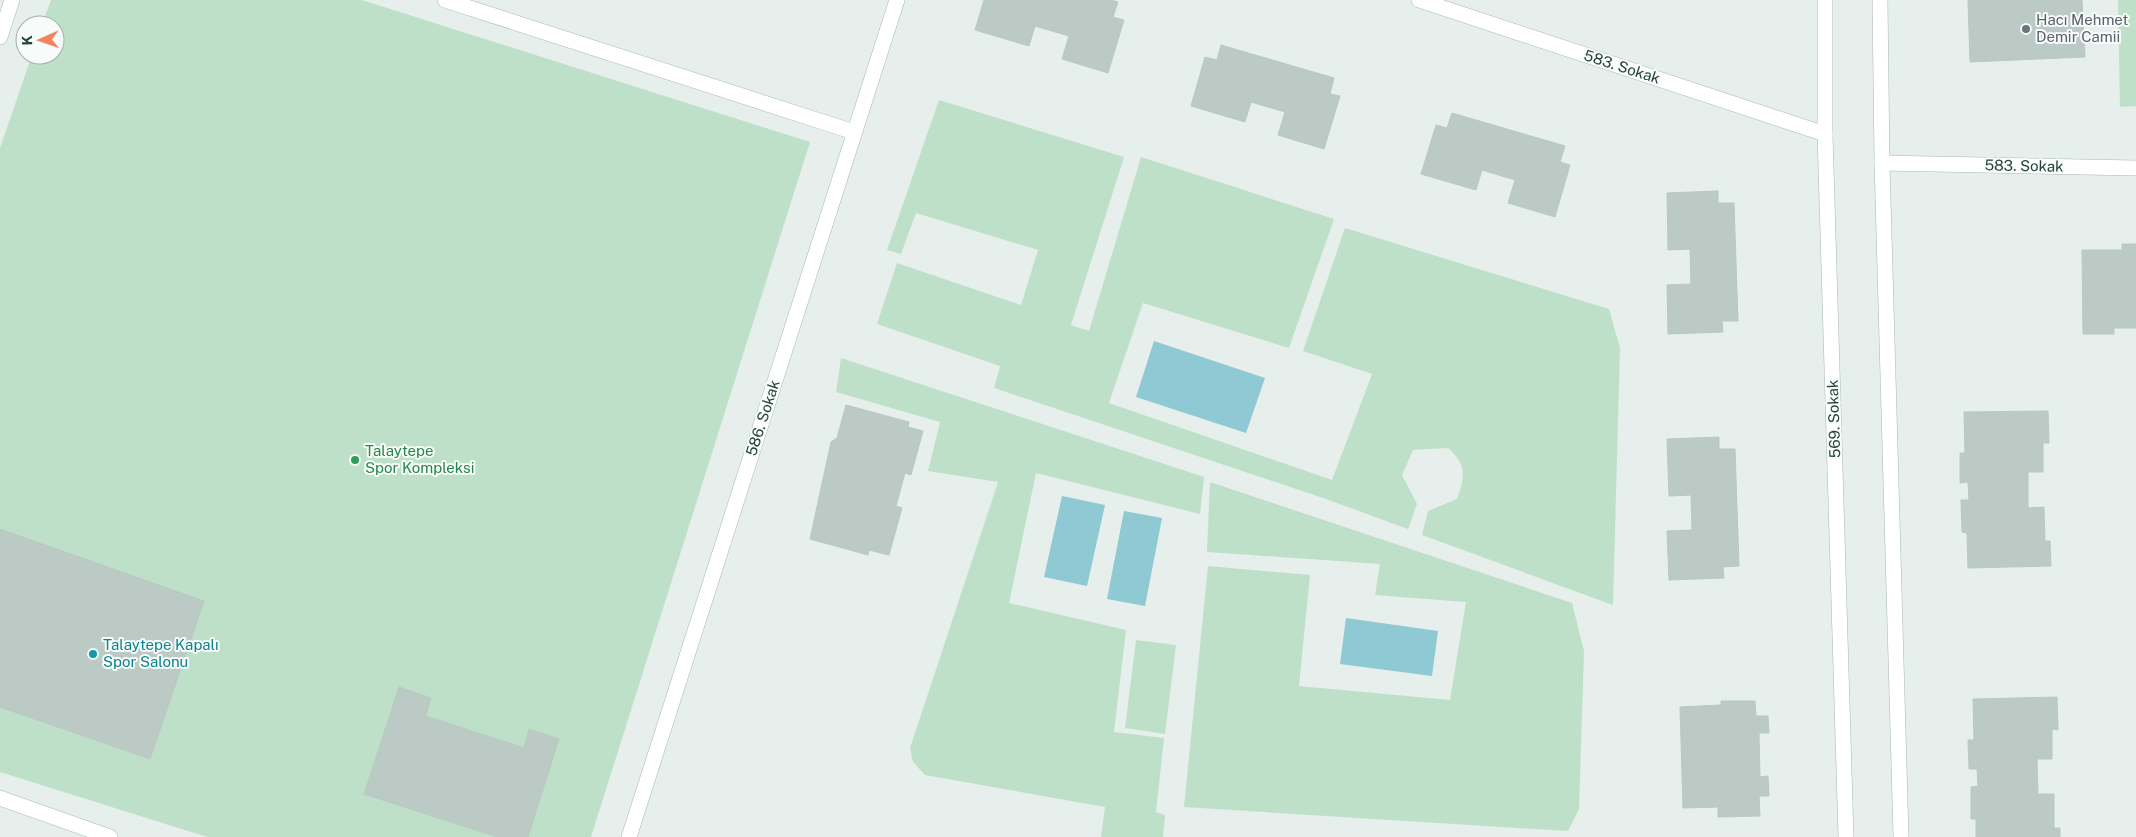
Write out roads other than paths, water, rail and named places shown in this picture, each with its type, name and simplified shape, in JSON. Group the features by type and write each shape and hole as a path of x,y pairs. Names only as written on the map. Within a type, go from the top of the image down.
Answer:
{"street":[{"path":"0,37 12,0"},
{"path":"445,0 854,132"},
{"name":"586. Sokak","path":"629,837 854,132 898,0"},
{"name":"583. Sokak","path":"1419,0 1825,134"},
{"name":"569. Sokak","path":"1825,0 1825,134 1846,837"},
{"path":"1880,0 1882,163 1901,837"},
{"name":"583. Sokak","path":"1882,163 2136,168"},
{"path":"0,798 110,837"}],"water":[{"path":"1154,341 1265,378 1246,433 1136,397"},
{"path":"1062,496 1105,505 1087,586 1044,577"},
{"path":"1124,511 1162,518 1145,606 1107,599"},
{"path":"1346,618 1438,631 1432,676 1340,664"}],"place":[{"name":"Hacı Mehmet Demir Camii","path":"2026,29"},
{"name":"Talaytepe Spor Kompleksi","path":"355,460"},
{"name":"Talaytepe Kapalı Spor Salonu","path":"93,654"}]}
